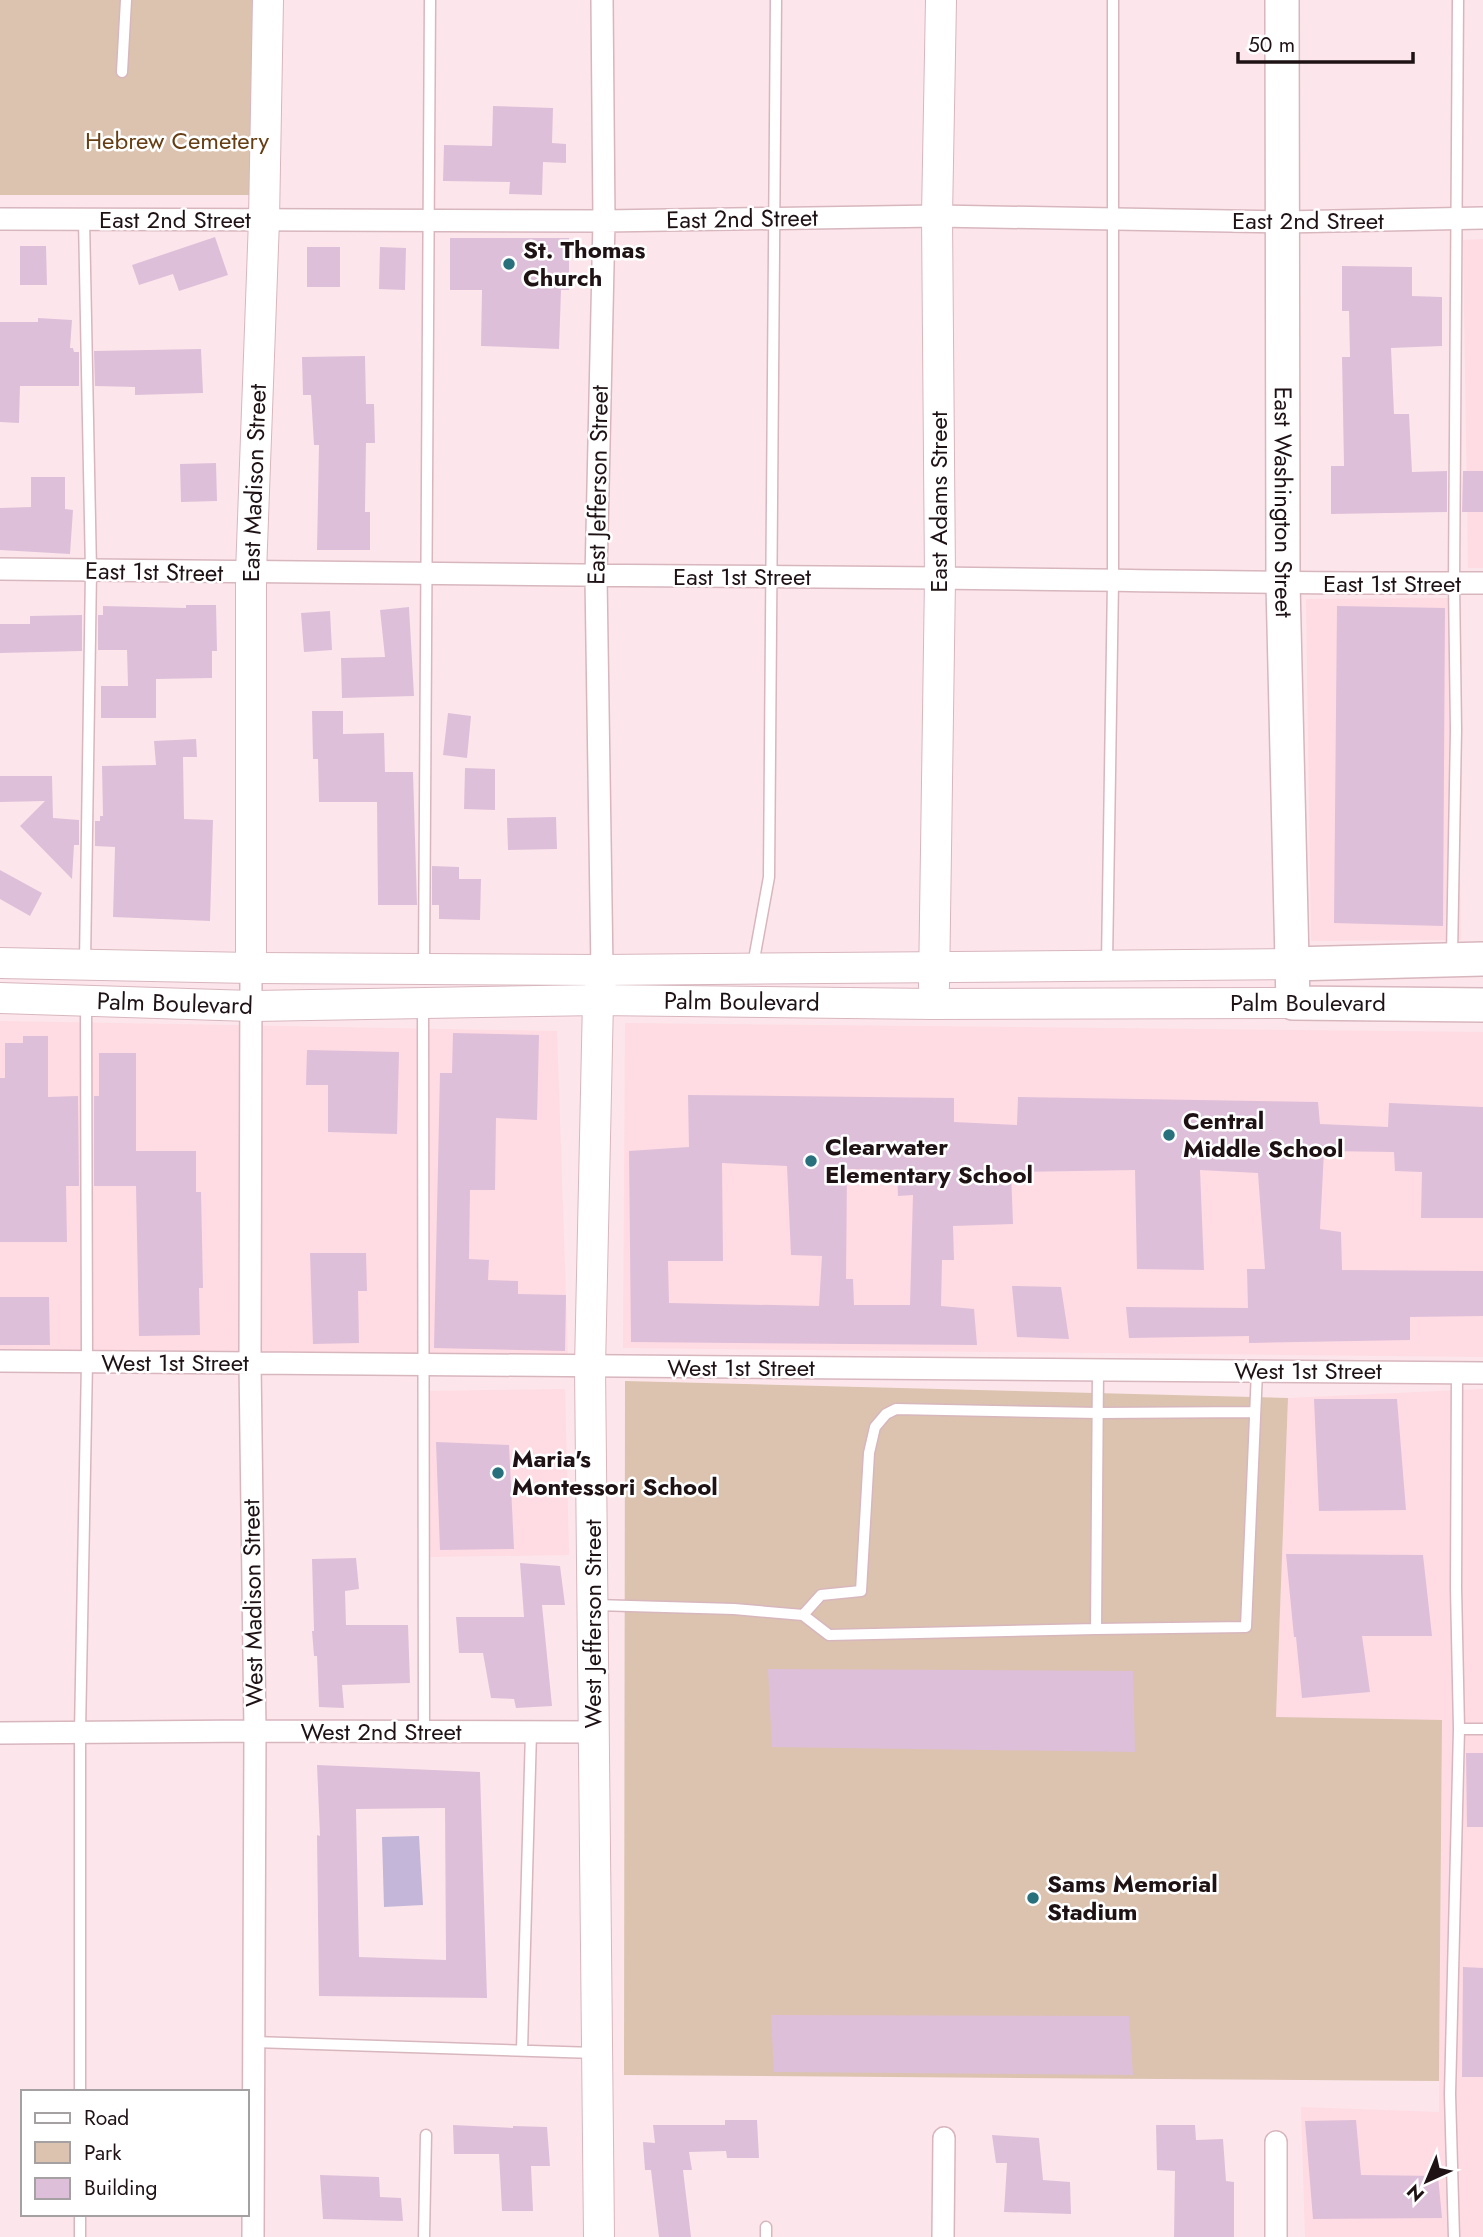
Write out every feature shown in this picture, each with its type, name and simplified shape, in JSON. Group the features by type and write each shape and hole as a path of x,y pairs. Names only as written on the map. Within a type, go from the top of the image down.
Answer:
{"main road":[{"name":"East Madison Street","path":"251,968 251,573 264,220 268,0"},
{"name":"East Adams Street","path":"932,1004 936,967 940,578 937,216 941,0"},
{"name":"East Washington Street","path":"1282,0 1283,584 1293,1003"},
{"name":"Palm Boulevard","path":"0,962 251,968 602,970 1291,964 1468,959"},
{"path":"1468,959 1468,1004"},
{"path":"85,965 86,1000"},
{"path":"1107,965 1110,1004"},
{"name":"West Jefferson Street","path":"599,2237 590,1367 598,1000 602,970"},
{"name":"Palm Boulevard","path":"0,998 251,1006 598,1000 932,1004 1468,1004"}],"street":[{"name":"East Jefferson Street","path":"601,0 604,221 596,577 602,970"},
{"name":"East 2nd Street","path":"0,219 604,221 937,216 1284,222 1483,218"},
{"name":"East 1st Street","path":"0,569 1283,584 1483,583"},
{"name":"West Madison Street","path":"251,968 250,1363 255,1731 253,2237"},
{"name":"West 1st Street","path":"0,1361 1483,1373"},
{"name":"West 2nd Street","path":"0,1733 593,1732"},
{"path":"943,2237 944,2138"},
{"path":"1276,2141 1276,2237"}],"lane":[{"path":"122,72 125,0"},
{"path":"424,969 430,0"},
{"path":"752,968 769,877 776,0"},
{"path":"1107,965 1113,581 1113,0"},
{"path":"1458,0 1454,583 1456,730 1468,959"},
{"path":"84,219 91,571 85,965"},
{"path":"80,2090 80,1732 87,1362 86,1000"},
{"path":"423,1003 424,1732"},
{"path":"1096,1629 1098,1370"},
{"path":"593,1605 734,1609 803,1615 829,1635 1246,1627 1257,1371"},
{"path":"1454,2237 1450,2094 1459,1729 1456,1588 1457,1372"},
{"path":"803,1615 821,1595 861,1591 869,1453 875,1427 886,1414 896,1409 1098,1413 1255,1412"},
{"path":"1459,1729 1483,1729"},
{"path":"522,2050 531,1732"},
{"path":"254,2042 598,2053"},
{"path":"424,2237 426,2135"},
{"path":"80,2216 80,2237"}],"shaded area":[{"path":"1483,239 1483,568 1468,568 1463,240"},
{"path":"1456,598 1461,940 1311,941 1306,599"},
{"path":"0,1021 557,1031 568,1359 0,1353"},
{"path":"625,1023 1483,1032 1483,1357 623,1348"},
{"name":"Maria's Montessori School","path":"565,1389 569,1555 430,1557 427,1391"},
{"path":"1483,1389 1483,2237 1305,2237 1301,2107 1439,2112 1442,1721 1276,1718 1288,1398"},
{"path":"419,1836 423,1905 384,1907 382,1837"}],"green space":[{"name":"Hebrew Cemetery","path":"0,0 263,0 261,195 0,195"},
{"name":"Sams Memorial Stadium","path":"625,1381 1288,1398 1276,1717 1442,1720 1439,2081 624,2075"}],"building":[{"path":"493,106 553,108 552,143 566,144 566,163 543,162 542,195 509,194 510,182 443,181 444,145 492,146"},
{"path":"215,237 228,275 179,291 173,274 139,285 132,265"},
{"path":"450,238 569,238 569,290 561,290 559,349 481,346 482,290 450,290"},
{"path":"20,246 46,246 47,285 20,285"},
{"path":"307,247 340,247 340,287 307,287"},
{"path":"380,247 406,248 405,290 379,289"},
{"path":"1342,266 1412,267 1412,296 1442,297 1442,346 1391,348 1394,414 1409,414 1412,472 1447,471 1447,512 1331,514 1331,466 1344,466 1342,357 1350,357 1349,311 1342,311"},
{"path":"38,318 72,320 70,348 79,352 79,386 20,386 19,423 0,422 0,322 38,322"},
{"path":"201,349 203,393 135,395 135,387 95,386 94,351"},
{"path":"365,356 366,404 374,404 375,443 366,443 365,512 370,512 370,550 317,550 319,445 314,445 311,395 303,395 302,357"},
{"path":"216,463 217,501 181,502 180,464"},
{"path":"1463,471 1483,471 1483,512 1462,512"},
{"path":"31,477 65,477 65,509 73,510 70,554 0,550 0,508 31,507"},
{"path":"186,605 216,605 217,651 212,651 212,678 156,679 156,718 101,718 101,686 128,686 127,650 98,650 98,615 103,615 103,606 186,608"},
{"path":"1337,606 1445,608 1443,926 1334,923"},
{"path":"409,607 414,696 342,698 341,658 385,657 380,610"},
{"path":"330,611 332,650 304,652 301,613"},
{"path":"82,615 82,651 0,653 0,624 30,624 30,616"},
{"path":"312,711 343,711 343,734 384,733 385,772 413,772 417,905 378,905 377,802 319,802 318,759 313,759"},
{"path":"448,713 471,716 467,758 443,755"},
{"path":"196,739 197,757 183,757 184,819 213,820 210,921 113,917 115,847 95,846 95,821 100,821 100,816 103,816 102,766 156,765 154,741"},
{"path":"465,768 495,769 495,810 464,809"},
{"path":"0,776 52,776 53,818 79,820 79,845 74,845 72,879 20,826 45,801 0,802"},
{"path":"556,817 557,849 508,850 507,818"},
{"path":"432,866 459,867 459,879 481,879 480,920 439,919 439,905 432,905"},
{"path":"0,870 42,893 30,916 0,899"},
{"path":"453,1033 539,1035 537,1120 496,1118 495,1190 470,1190 469,1259 489,1260 488,1280 518,1281 518,1294 566,1295 565,1351 434,1348 440,1073 452,1073"},
{"path":"23,1036 48,1036 48,1097 78,1096 79,1186 66,1186 67,1242 0,1242 0,1078 5,1078 5,1043 23,1043"},
{"path":"307,1050 399,1052 397,1134 328,1132 328,1085 306,1085"},
{"path":"99,1053 136,1053 136,1151 196,1151 196,1192 201,1192 203,1288 199,1288 200,1335 139,1336 136,1186 94,1186 94,1096 99,1096"},
{"path":"688,1095 954,1098 954,1122 1017,1125 1018,1097 1318,1102 1320,1124 1388,1127 1389,1103 1483,1107 1483,1218 1421,1218 1422,1172 1395,1171 1394,1152 1324,1151 1320,1229 1341,1232 1342,1270 1483,1271 1483,1316 1410,1317 1410,1340 1249,1343 1249,1336 1129,1338 1126,1307 1248,1308 1247,1269 1265,1269 1258,1173 1200,1170 1204,1270 1137,1269 1135,1170 1011,1172 1013,1224 953,1226 954,1260 942,1260 941,1306 974,1309 977,1345 631,1342 629,1151 689,1147","holes":["722,1163 787,1166 791,1255 822,1256 819,1306 669,1303 668,1261 723,1261","847,1169 897,1170 898,1196 913,1195 910,1305 854,1305 853,1279 846,1279"]},
{"path":"310,1253 366,1253 367,1291 358,1291 359,1343 313,1344"},
{"path":"1012,1286 1061,1287 1069,1339 1017,1337"},
{"path":"0,1297 49,1297 50,1345 0,1345"},
{"path":"1314,1399 1397,1399 1406,1510 1319,1511"},
{"path":"436,1442 509,1445 514,1549 440,1550"},
{"path":"1286,1554 1423,1555 1432,1636 1362,1636 1370,1692 1302,1698"},
{"path":"356,1558 359,1589 345,1591 346,1625 408,1625 410,1683 342,1685 344,1708 319,1707 317,1656 314,1656 312,1631 312,1559"},
{"path":"520,1563 560,1566 565,1605 542,1605 552,1706 516,1708 514,1699 491,1698 483,1653 459,1653 456,1617 524,1617"},
{"path":"768,1669 1133,1671 1135,1752 772,1747"},
{"path":"1466,1753 1483,1753 1483,1827 1467,1827"},
{"path":"317,1765 480,1772 487,1998 319,1996 317,1835 320,1836","holes":["445,1808 446,1960 359,1957 356,1809"]},
{"path":"1463,1967 1483,1968 1483,2077 1462,2077"},
{"path":"771,2015 1129,2016 1133,2075 774,2072"},
{"path":"725,2120 757,2120 759,2158 727,2158 726,2151 689,2152 692,2170 683,2170 691,2237 659,2237 651,2170 645,2170 643,2142 655,2143 653,2125 725,2125"},
{"path":"1356,2120 1361,2175 1438,2176 1442,2218 1313,2219 1305,2121"},
{"path":"453,2125 547,2127 550,2166 531,2166 533,2211 502,2211 499,2154 454,2154"},
{"path":"1156,2125 1195,2125 1196,2140 1223,2139 1226,2181 1234,2182 1234,2237 1174,2237 1175,2171 1157,2170"},
{"path":"992,2135 1039,2138 1043,2180 1070,2182 1071,2214 1004,2212 1007,2163 996,2163"},
{"path":"320,2175 379,2177 380,2197 401,2198 403,2221 323,2219"}],"place":[{"name":"St. Thomas Church","path":"509,264"},
{"name":"Central Middle School","path":"1169,1135"},
{"name":"Clearwater Elementary School","path":"811,1161"},
{"name":"Maria's Montessori School","path":"498,1473"},
{"name":"Sams Memorial Stadium","path":"1033,1898"}]}
